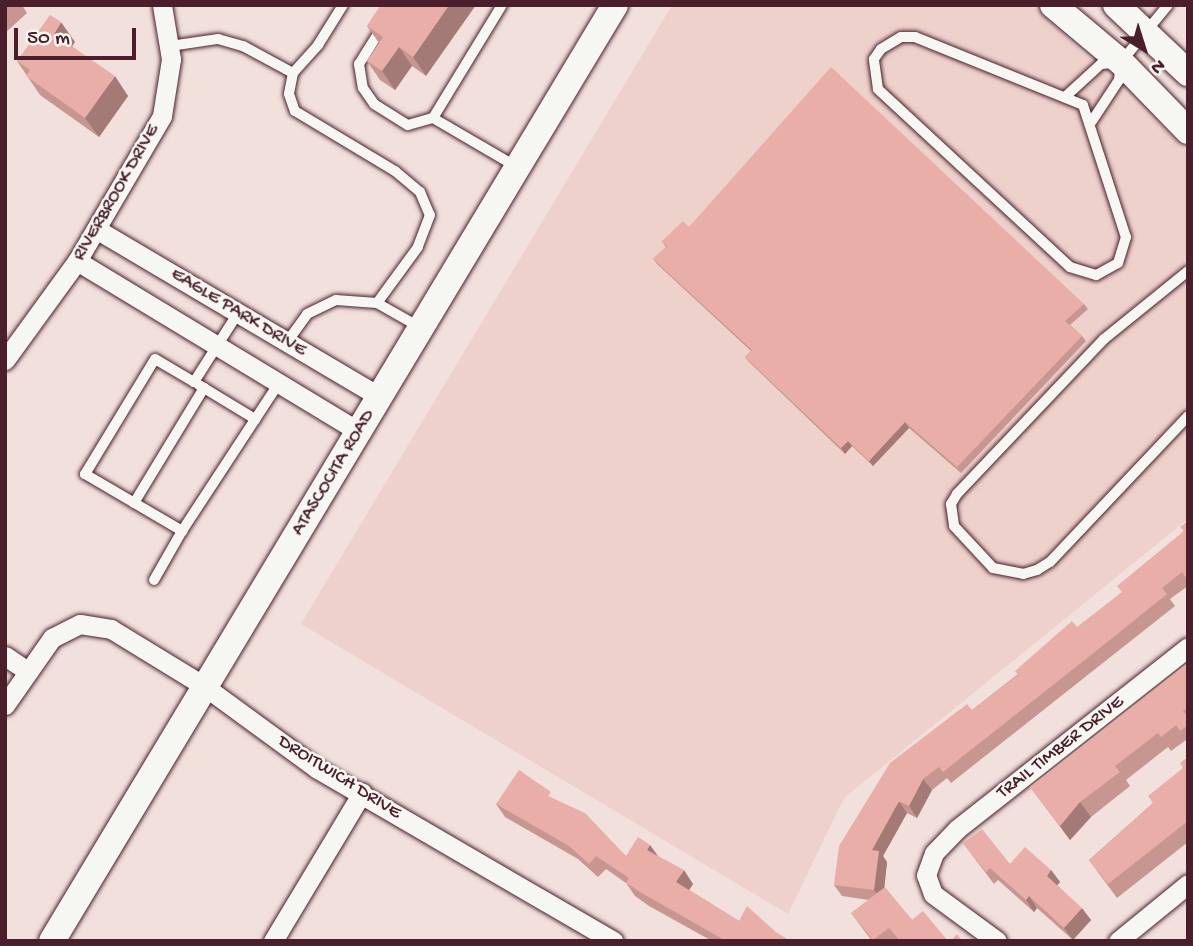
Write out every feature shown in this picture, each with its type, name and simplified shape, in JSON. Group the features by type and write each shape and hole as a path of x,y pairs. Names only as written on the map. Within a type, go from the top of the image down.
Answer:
{"main road":[{"name":"ATASCOCITA ROAD","path":"52,941 615,5"},
{"path":"1053,5 1121,62 1188,131"},
{"path":"1116,5 1188,73"}],"street":[{"name":"RIVERBROOK DRIVE","path":"5,360 78,261 162,116 170,84 170,46 162,5"},
{"name":"EAGLE PARK DRIVE","path":"96,229 380,397"},
{"name":"EAGLE PARK DRIVE","path":"78,261 359,432"},
{"name":"DROITWICH DRIVE","path":"26,670 52,638 66,628 95,623 111,629 204,686 302,759 613,941"},
{"name":"TRAIL TIMBER DRIVE","path":"997,941 933,894 926,875 936,851 1188,648"},
{"path":"5,656 26,670 5,705"},
{"path":"273,941 362,793"},
{"path":"1118,941 1188,884"}],"lane":[{"path":"342,5 318,45 293,73 289,94 295,111 395,171 419,192 430,215 418,247 377,303"},
{"path":"396,5 359,64 363,88 374,104 408,125 433,118 502,5"},
{"path":"1092,121 1119,80 1121,62 1168,5"},
{"path":"915,37 1083,105 1092,121 1126,237 1118,263 1096,275 1070,267 878,89 873,68 888,42 915,37"},
{"path":"170,46 218,39 243,46 293,73"},
{"path":"1065,97 1101,64 1121,62"},
{"path":"433,118 518,167"},
{"path":"1188,271 1104,339 957,494 951,504 954,526 993,568 1023,574 1037,570 1050,562 1188,416"},
{"path":"287,342 307,314 336,300 377,303 421,328"},
{"path":"194,382 237,313"},
{"path":"182,531 85,474 155,359 255,419"},
{"path":"154,580 182,531 279,383"},
{"path":"134,503 204,388"}],"shaded area":[{"path":"672,5 1032,5 1188,152 1188,519 844,798 788,914 301,624"}],"building":[{"path":"381,5 449,5 413,57 399,47 382,71 367,61 383,37 367,26"},
{"path":"50,15 61,22 54,34 115,76 85,118 26,76 30,70 17,61"},
{"path":"831,67 1084,304 1065,321 1082,336 957,467 905,422 869,461 848,441 841,448 745,357 752,350 653,259 667,246 662,241 683,221 689,227"},
{"path":"1188,521 1188,578 1182,572 1162,588 1167,594 1096,651 943,772 939,767 923,779 909,806 899,801 872,850 879,851 874,890 834,885 839,846 890,763 967,704 972,710 1018,675 1015,671 1072,621 1077,627 1122,592 1117,586 1184,531 1180,527"},
{"path":"1188,663 1188,708 1183,711 1188,717 1188,725 1180,731 1176,725 1161,737 1158,733 1115,766 1120,772 1080,802 1060,826 1030,787"},
{"path":"1188,757 1188,821 1108,884 1089,860 1153,803 1148,796 1183,768 1180,763"},
{"path":"519,770 551,792 548,796 585,813 626,856 638,837 650,845 647,850 684,870 676,882 739,921 747,906 790,941 726,941 626,883 629,878 596,856 589,864 569,846 496,804"},
{"path":"982,829 1010,864 1025,847 1051,870 1047,876 1082,908 1064,928 1029,896 1026,900 990,868 986,872 963,843"},
{"path":"885,887 912,920 923,911 948,941 900,941 889,928 873,940 851,913"},
{"path":"957,934 962,941 951,941"}]}
